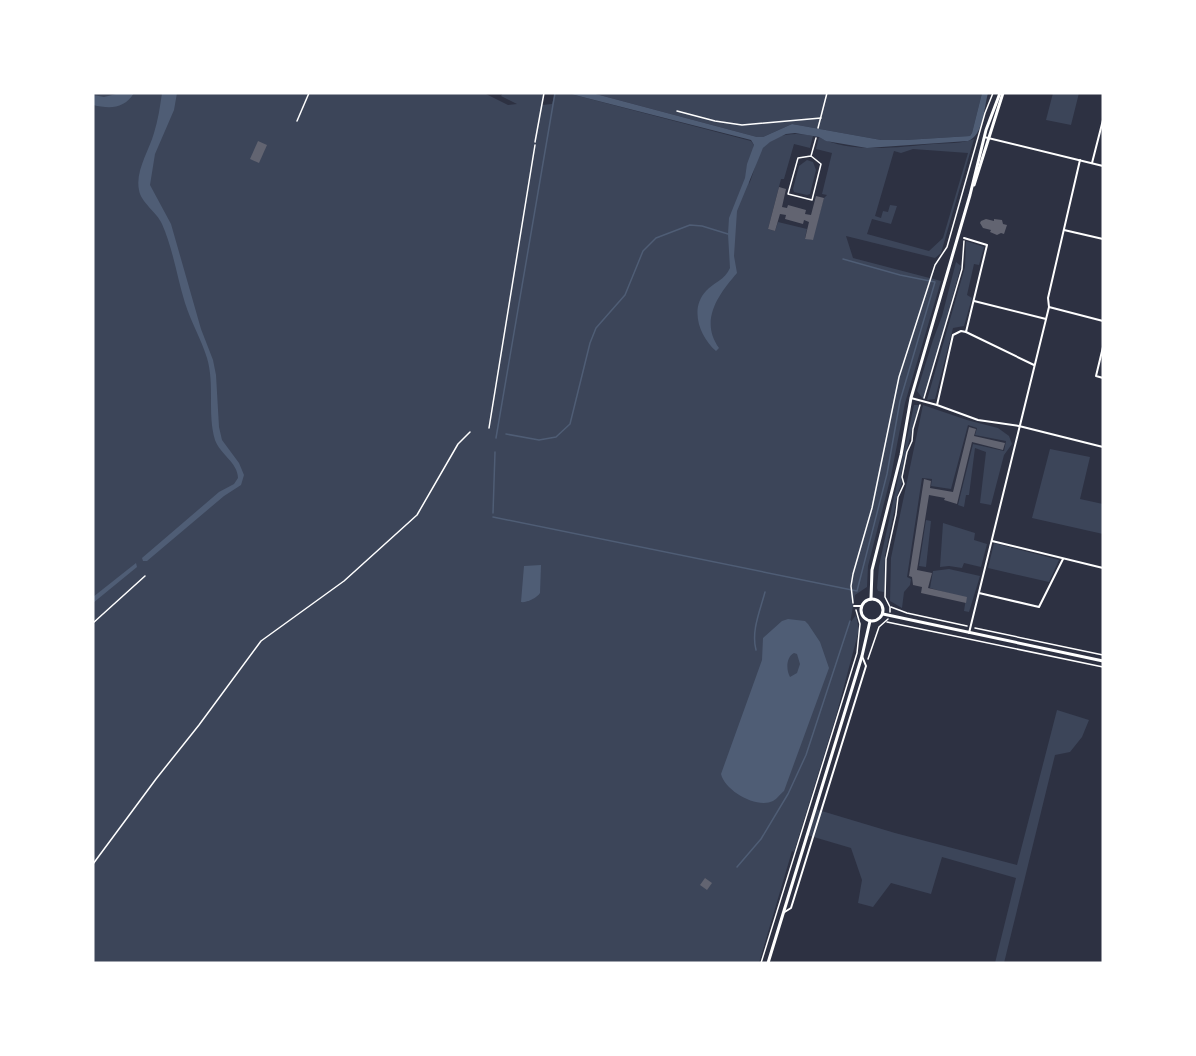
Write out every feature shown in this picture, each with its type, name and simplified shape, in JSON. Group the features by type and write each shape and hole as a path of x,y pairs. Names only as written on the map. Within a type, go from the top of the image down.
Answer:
{"main road":[{"path":"871,599 872,570 901,455 911,398 1002,93"},
{"path":"871,599 881,604 883,614 879,619 870,621 862,616 862,606 871,599"},
{"path":"883,614 1103,661"},
{"path":"768,963 862,656 870,621"}],"street":[{"path":"1092,163 1103,120"},
{"path":"987,138 1103,166"},
{"path":"969,633 1049,308 1048,298 1080,160"},
{"path":"1064,230 1103,239"},
{"path":"964,238 987,245 966,332"},
{"path":"974,301 1046,319"},
{"path":"1049,308 1103,321"},
{"path":"937,405 953,335 962,331 1034,365"},
{"path":"1103,347 1096,376 1103,378"},
{"path":"911,398 978,420 1019,426 1103,447"},
{"path":"992,541 1103,568"},
{"path":"979,593 1039,607 1063,559"},
{"path":"854,606 862,606"},
{"path":"783,913 791,908 866,666 862,656"}],"lane":[{"path":"297,121 309,93"},
{"path":"535,142 544,93"},
{"path":"818,129 827,93"},
{"path":"677,111 715,122 742,125 820,118"},
{"path":"811,156 816,138"},
{"path":"811,156 820,164 812,200 788,194 798,158 811,156"},
{"path":"93,623 145,576"}],"path":[{"path":"761,963 857,653 860,624 851,596 851,586 872,508 899,377 931,276 937,260 946,247 985,113 993,93"},
{"path":"489,428 535,142"},
{"path":"866,666 879,627 890,615 890,607 885,597 886,559 898,497 902,489 902,477 918,408 928,391 962,269 964,238"},
{"path":"93,864 261,641 344,581 417,515 458,444 470,432"},
{"path":"890,607 907,613 1103,655"},
{"path":"886,622 1103,667"}],"shaded area":[{"path":"93,93 484,93 508,105 517,104 501,96 503,93 543,93 542,105 552,104 555,93 567,93 751,141 754,145 749,184 763,148 773,139 786,135 813,136 810,148 794,144 784,179 781,179 768,229 775,231 778,222 807,229 805,238 812,240 824,198 827,195 822,194 832,153 816,149 819,137 845,146 875,148 954,143 974,139 941,253 935,258 846,236 853,258 941,281 905,403 891,476 868,566 867,587 855,595 850,623 856,615 859,630 836,716 794,852 792,851 759,963 93,963","holes":["913,149 968,153 943,238 929,251 867,234 872,219 891,224 897,206 890,205 888,212 883,211 881,218 875,216 894,151 901,153"]},
{"path":"120,93 134,93 121,105 105,107 93,105 93,95 104,97"},
{"path":"162,93 177,93 174,110 155,154 150,185 171,224 201,329 213,360 222,440 239,463 244,475 241,485 224,496 147,561 143,561 142,558 219,492 234,484 238,478 232,463 215,440 207,358 185,303 166,234 160,220 140,195 139,190 139,176 152,140"},
{"path":"567,93 592,93 757,137 763,137 792,124 881,140 906,140 970,136 982,93 988,93 980,128 977,134 968,141 867,148 795,133 786,134 763,148 737,211 734,256 737,273 718,299 711,318 713,338 719,348 716,351 701,331 697,314 698,306 706,291 725,276 730,268 729,218 745,178 754,145 751,140"},
{"path":"592,93 982,93 970,136 881,140 792,124 763,137 757,137"},
{"path":"1053,93 1079,93 1071,125 1046,120"},
{"path":"807,160 813,162 816,170 810,194 807,195 794,192 793,189 799,166"},
{"path":"966,241 984,247 979,265 974,264 967,295 972,298 964,326 953,328 935,399 927,400 965,267"},
{"path":"956,262 961,266 923,399 917,391 942,316"},
{"path":"914,405 919,405 901,475 902,483 885,555 884,592 878,591 879,566"},
{"path":"923,405 998,428 1009,436 1012,444 1004,455 991,505 980,503 986,452 975,448 969,495 966,495 964,507 958,505 973,444 1004,451 1006,441 975,435 977,428 968,425 951,489 931,486 932,479 922,478 907,577 911,579 910,585 904,592 902,608 890,601 891,558"},
{"path":"1050,449 1090,457 1080,499 1103,504 1103,534 1032,518"},
{"path":"926,520 931,521 926,567 919,566"},
{"path":"943,523 975,533 974,540 987,544 981,567 964,563 962,568 940,567"},
{"path":"994,543 1059,560 1049,582 988,568"},
{"path":"136,563 137,567 93,603 93,597"},
{"path":"541,565 540,593 531,600 521,602 524,566"},
{"path":"949,569 980,576 969,612 964,611 966,598 930,588 933,571"},
{"path":"788,619 805,621 808,624 820,642 829,668 784,791 773,801 759,803 735,792 721,774 762,660 763,638 782,621","holes":["797,654 800,664 797,673 790,677 788,661 791,655"]},
{"path":"1057,710 1089,720 1082,737 1070,752 1055,755 1004,963 995,963 1016,878 942,857 931,894 891,883 873,907 858,903 862,880 851,848 807,835 815,809 1017,865"}],"building":[{"path":"258,141 267,145 259,163 250,159"},
{"path":"779,187 786,189 782,207 787,208 788,205 806,210 805,214 811,215 816,196 824,198 813,240 805,239 809,222 804,220 803,224 785,219 786,215 780,214 775,231 768,229"},
{"path":"986,219 1002,220 1003,224 1007,225 1004,234 997,235 983,228 980,223"},
{"path":"969,427 976,429 974,436 1005,443 1003,450 972,442 957,504 944,500 945,498 929,495 917,570 932,573 928,588 967,597 966,603 921,593 922,587 913,585 912,577 909,576 924,479 931,481 930,488 953,492"},
{"path":"705,878 712,883 707,890 700,885"}],"waterway":[{"path":"496,438 555,93"},
{"path":"506,434 539,440 556,437 570,424 590,343 596,328 625,295 643,251 656,238 690,225 728,234"},
{"path":"493,517 857,591 887,474 900,401 935,282 843,259"},
{"path":"493,513 495,452"},
{"path":"756,650 755,628 765,592"},
{"path":"737,867 761,839 788,794 806,755 850,621"}]}
